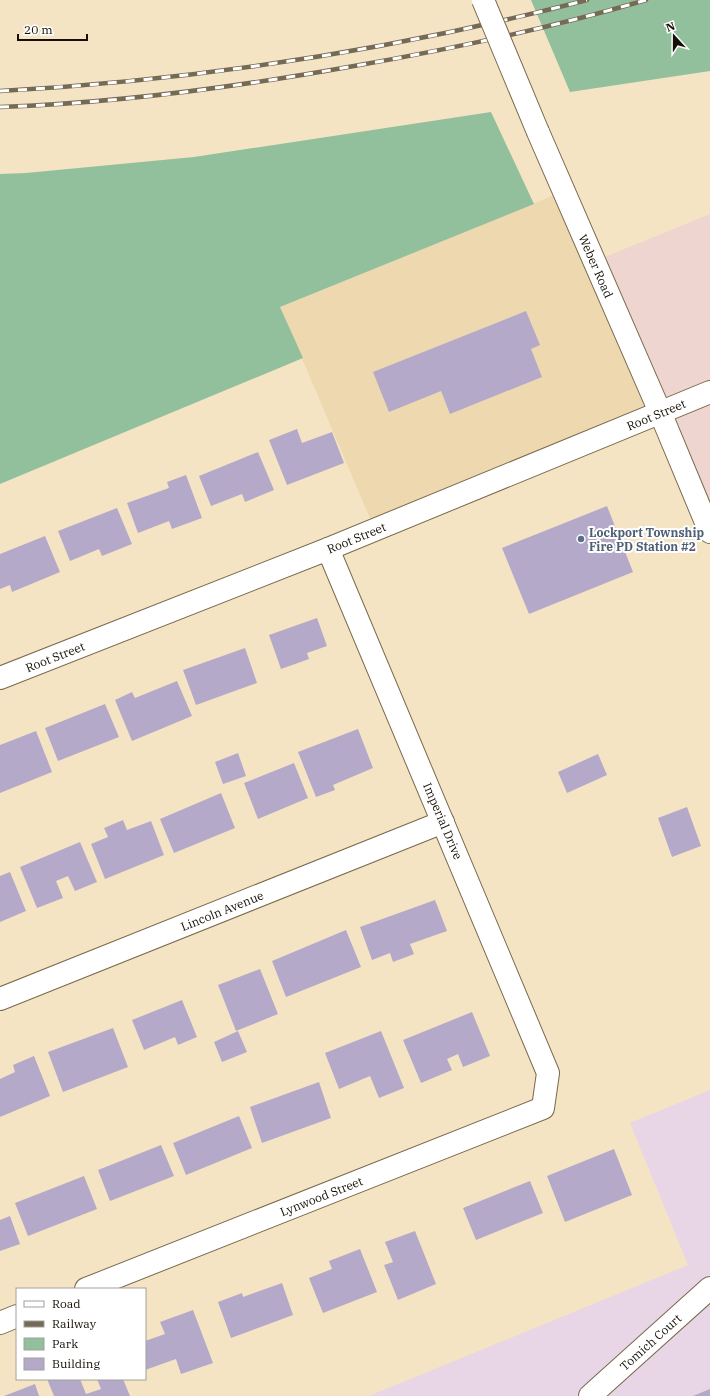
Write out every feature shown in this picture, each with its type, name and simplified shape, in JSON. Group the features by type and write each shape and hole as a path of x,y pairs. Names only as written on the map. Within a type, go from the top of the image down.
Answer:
{"street":[{"name":"Weber Road","path":"483,0 538,132 660,412 710,532"},
{"name":"Root Street","path":"0,678 328,549 710,392"},
{"name":"Imperial Drive","path":"328,549 548,1073 546,1094"},
{"name":"Lincoln Avenue","path":"0,999 443,822"},
{"name":"Lynwood Street","path":"89,1288 543,1108 546,1094"},
{"name":"Tomich Court","path":"590,1396 710,1288"},
{"path":"0,1323 16,1316"}],"shaded area":[{"path":"557,194 652,407 372,523 280,307"},
{"path":"710,214 710,524 600,259"},
{"path":"710,1090 710,1396 369,1396 688,1265 630,1123"}],"green space":[{"path":"531,0 710,0 710,71 570,92"},
{"path":"491,112 534,204 280,307 303,358 0,484 0,174 26,173 194,157"}],"building":[{"path":"526,311 540,345 531,349 542,377 450,414 441,391 389,412 373,372"},
{"path":"297,429 302,443 332,432 344,463 287,485 269,440"},
{"path":"258,452 274,490 245,502 242,494 211,506 199,476"},
{"path":"186,475 202,518 172,529 169,521 138,533 127,503 169,488 167,482"},
{"path":"607,506 633,572 529,614 502,548"},
{"path":"117,508 132,544 102,556 99,549 70,561 58,531"},
{"path":"45,536 60,572 12,592 10,585 0,589 0,554"},
{"path":"317,618 327,646 307,653 309,659 281,669 269,635"},
{"path":"245,648 257,683 196,705 183,670"},
{"path":"177,681 192,716 132,741 115,700 132,692 135,698"},
{"path":"105,704 119,737 58,761 45,728"},
{"path":"358,729 373,768 333,785 335,790 316,797 298,752"},
{"path":"36,731 52,772 0,793 0,745"},
{"path":"238,753 246,776 223,784 215,762"},
{"path":"598,754 607,775 567,793 558,772"},
{"path":"294,763 308,798 258,819 244,783"},
{"path":"221,793 235,828 174,853 160,819"},
{"path":"687,807 701,846 672,857 658,818"},
{"path":"123,820 127,830 151,821 164,855 105,879 91,844 108,837 104,828"},
{"path":"80,842 97,882 75,891 68,876 56,881 63,898 37,908 20,867"},
{"path":"10,872 26,911 0,922 0,876"},
{"path":"435,900 447,931 410,944 414,954 393,962 390,953 372,960 360,927"},
{"path":"346,930 361,967 286,997 272,961"},
{"path":"260,969 278,1014 236,1031 218,985"},
{"path":"182,1000 197,1037 178,1045 175,1037 144,1050 132,1020"},
{"path":"472,1012 490,1056 463,1067 458,1054 447,1059 452,1070 421,1083 403,1040"},
{"path":"113,1028 128,1067 63,1092 48,1052"},
{"path":"238,1031 247,1052 222,1062 214,1042"},
{"path":"381,1031 404,1088 379,1098 370,1076 339,1089 325,1053"},
{"path":"34,1056 50,1096 0,1117 0,1079 15,1072 13,1065"},
{"path":"319,1082 331,1118 262,1143 250,1107"},
{"path":"239,1116 252,1148 186,1175 173,1143"},
{"path":"161,1145 174,1176 110,1201 98,1170"},
{"path":"614,1149 632,1195 565,1222 547,1176"},
{"path":"84,1176 97,1209 28,1236 15,1203"},
{"path":"530,1181 543,1213 476,1240 463,1208"},
{"path":"10,1216 20,1244 0,1251 0,1220"},
{"path":"415,1231 436,1284 398,1300 384,1265 393,1262 385,1242"},
{"path":"360,1249 377,1292 323,1313 309,1278 332,1269 329,1261"},
{"path":"282,1283 293,1315 231,1338 218,1302 242,1293 243,1297"},
{"path":"193,1310 213,1363 181,1374 176,1359 146,1370 146,1341 165,1334 160,1322"},
{"path":"47,1380 80,1380 86,1394 101,1389 97,1380 123,1380 130,1396 54,1396"},
{"path":"35,1384 39,1396 4,1396"},
{"path":"710,1389 710,1396 693,1396"}],"railway":[{"path":"0,91 148,79 222,71 295,60 442,34 587,0"},
{"path":"0,107 133,98 310,74 501,37 574,20 646,0"}],"place":[{"name":"Lockport Township Fire PD Station #2","path":"581,539"}]}
